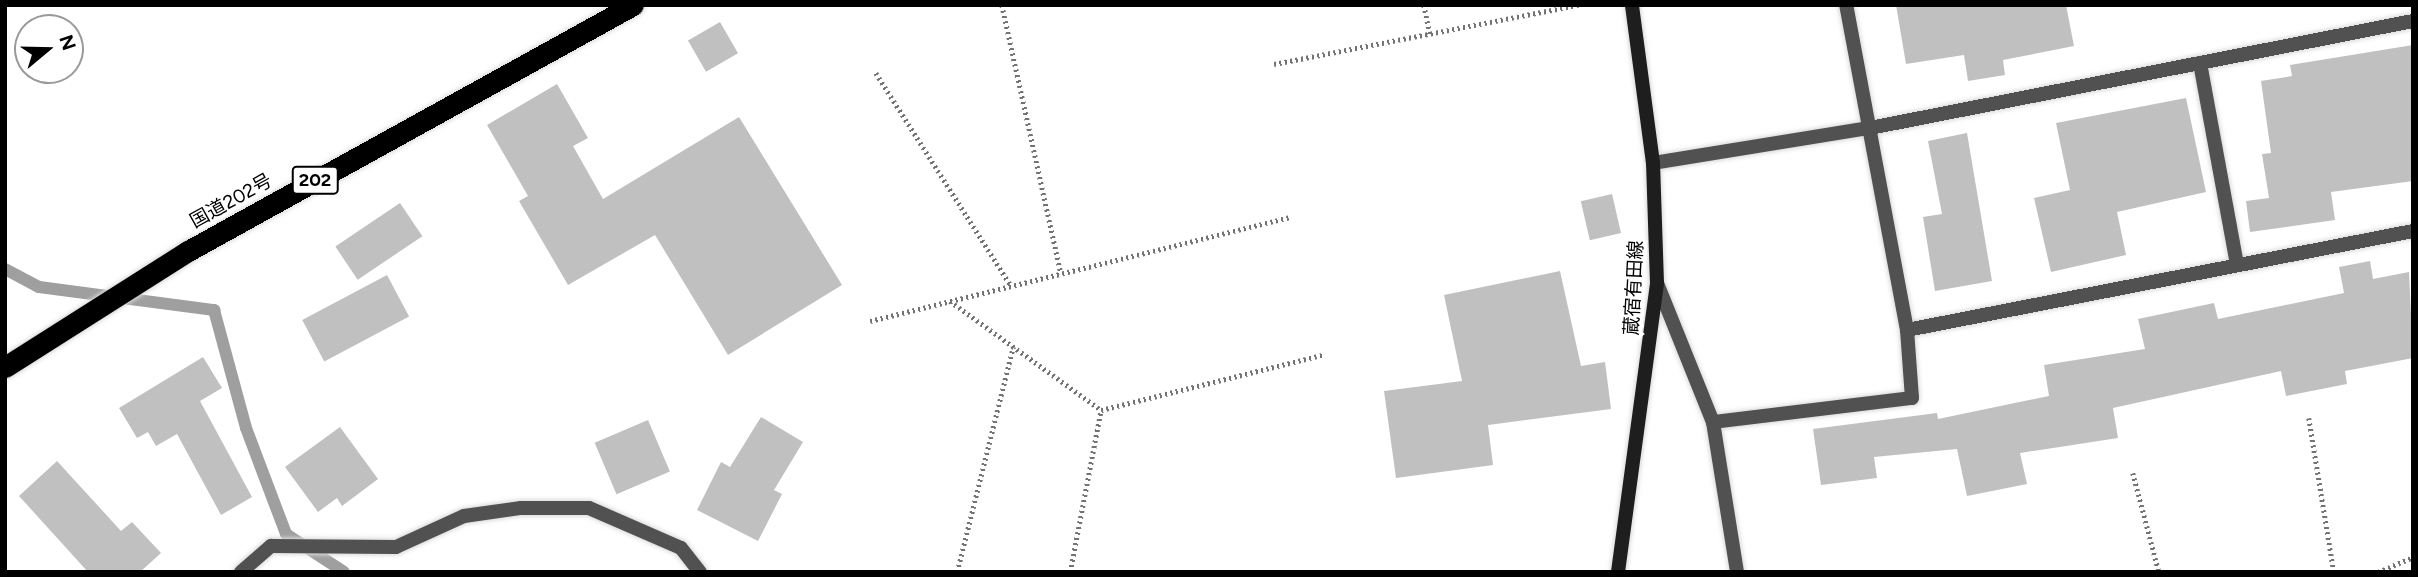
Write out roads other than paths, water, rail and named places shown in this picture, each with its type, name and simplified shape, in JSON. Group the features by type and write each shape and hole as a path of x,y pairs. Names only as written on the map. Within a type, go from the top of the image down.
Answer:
{"highway":[{"name":"国道202号","path":"5,367 188,251 633,5"}],"main road":[{"name":"蔵宿有田線","path":"1618,572 1657,283 1653,163 1632,5"}],"street":[{"path":"1713,422 1912,398 1907,330 1846,5"},
{"path":"1653,163 1870,128 2413,21"},
{"path":"2200,63 2237,265"},
{"path":"1907,330 2413,231"},
{"path":"1657,283 1713,422 1737,572"},
{"path":"241,572 271,547 396,547 464,516 548,508 589,509 681,548 700,572"}],"waterway":[{"path":"5,269 39,287 214,310 246,428 286,534 344,572"}]}
